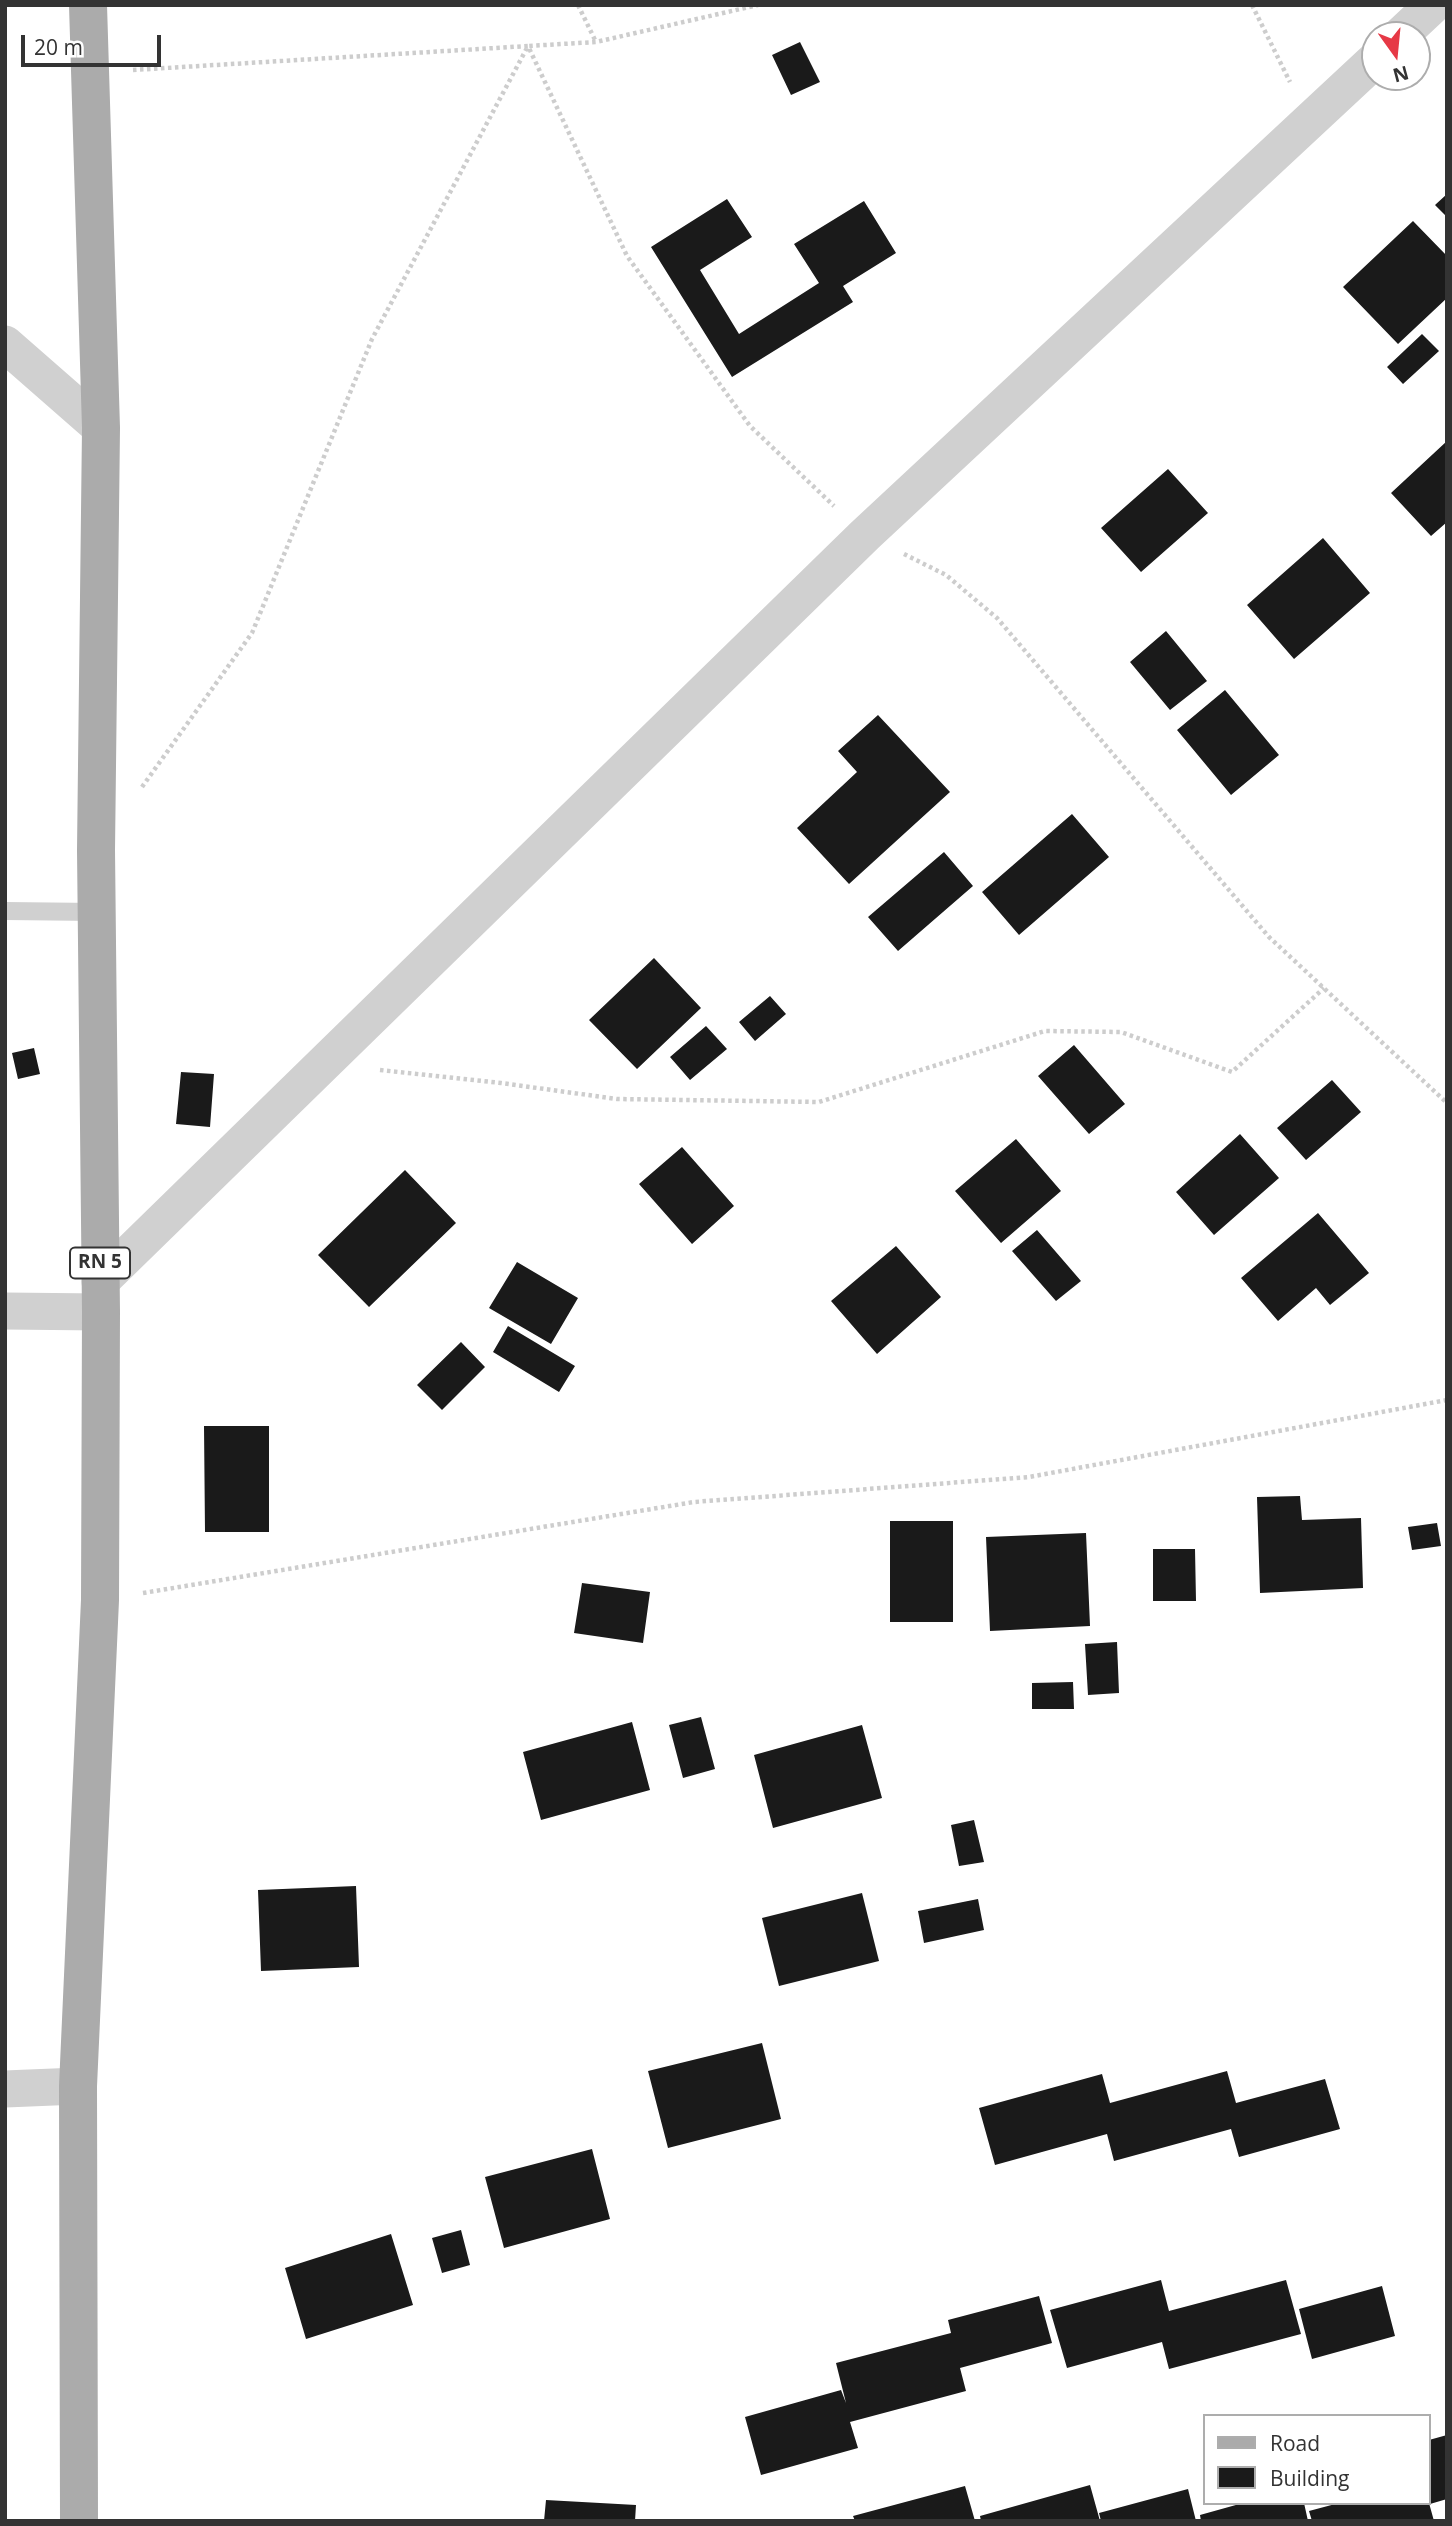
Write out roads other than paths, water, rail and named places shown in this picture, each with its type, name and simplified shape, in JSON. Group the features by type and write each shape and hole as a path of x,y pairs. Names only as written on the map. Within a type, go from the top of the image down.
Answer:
{"main road":[{"name":"RN 5","path":"79,2521 78,2086 100,1600 97,912 101,428 88,5"}],"street":[{"path":"1416,21 1433,5"},
{"path":"5,1311 100,1297 324,1064 865,536 1361,73"},
{"path":"5,344 101,428"},
{"path":"5,2090 78,2086"}],"lane":[{"path":"5,911 97,912"}]}
